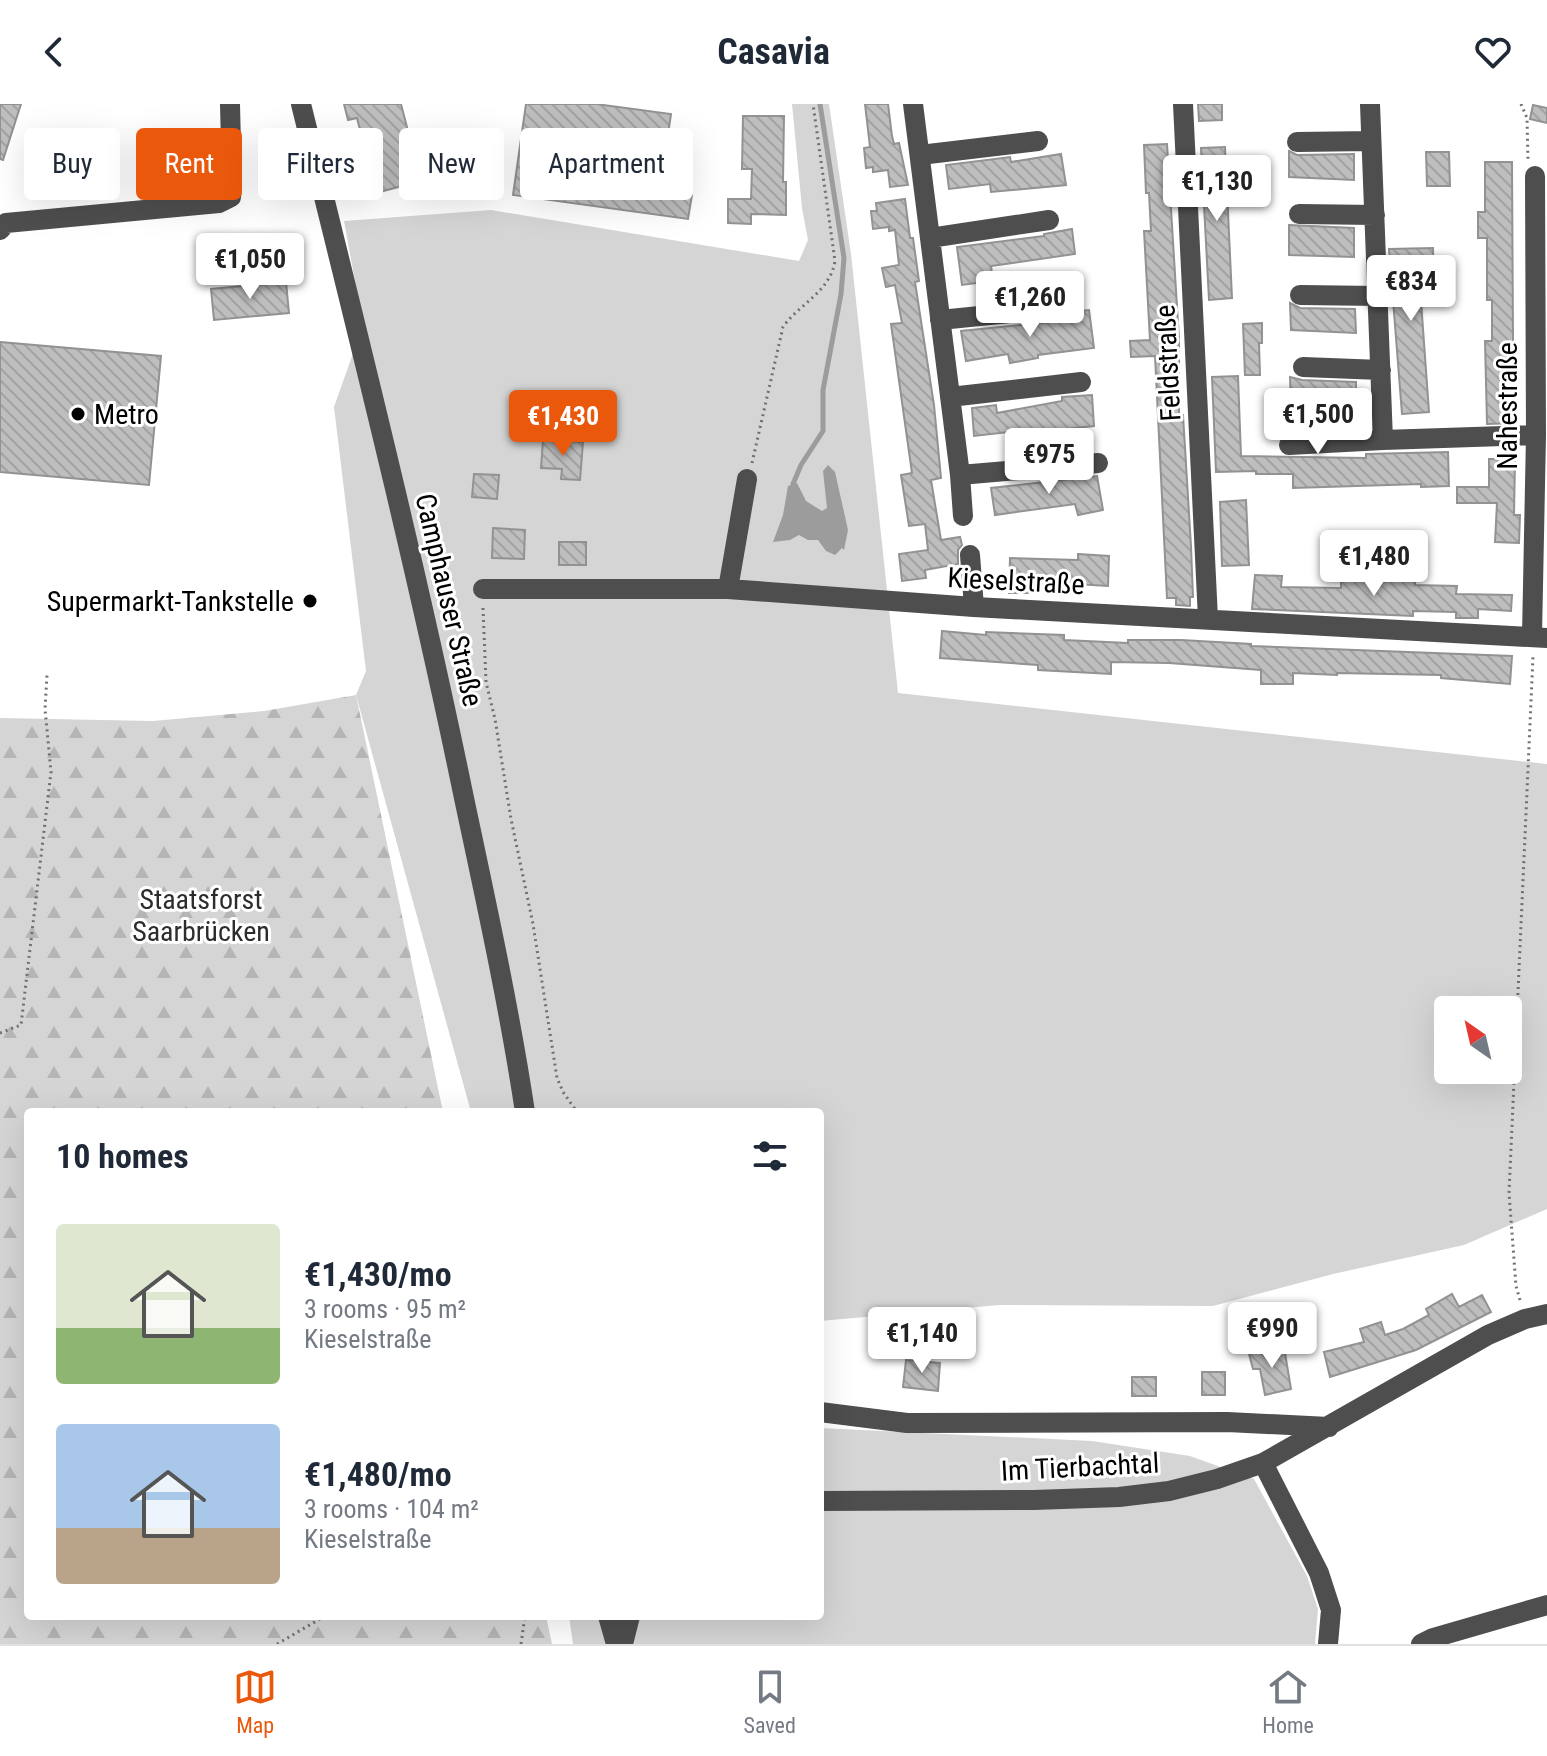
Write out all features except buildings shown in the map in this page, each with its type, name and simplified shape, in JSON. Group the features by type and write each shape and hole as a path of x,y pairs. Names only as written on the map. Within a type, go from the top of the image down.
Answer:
{"street":[{"path":"0,230 6,223 219,203 231,197 230,104"},
{"name":"Camphauser Straße","path":"301,104 367,370 450,728 491,924 524,1108"},
{"path":"913,104 963,516"},
{"name":"Feldstraße","path":"1183,104 1208,619"},
{"path":"1370,104 1383,440"},
{"path":"920,155 1038,141"},
{"path":"1297,142 1371,141"},
{"name":"Nahestraße","path":"1535,176 1539,637"},
{"path":"1299,214 1375,215"},
{"path":"930,238 1049,220"},
{"path":"1300,295 1378,296"},
{"path":"940,320 1068,307"},
{"path":"1303,367 1381,370"},
{"path":"950,397 1081,382"},
{"path":"1289,445 1536,435"},
{"path":"960,475 1098,463"},
{"path":"728,589 747,479"},
{"path":"970,555 974,607"},
{"name":"Kieselstraße","path":"483,589 728,589 974,607 1539,637"},
{"name":"Im Tierbachtal","path":"824,1501 1119,1497 1169,1491 1217,1479 1263,1463 1488,1335 1525,1319 1547,1314"},
{"name":"Im Tierbachtal","path":"824,1413 907,1423 1227,1422 1329,1427"},
{"path":"1263,1463 1319,1573 1331,1610 1328,1644"},
{"path":"1421,1644 1547,1605"},
{"path":"609,1620 616,1644"},
{"path":"623,1644 629,1620"}],"path":[{"path":"747,479 783,327 791,315 829,282 834,271 813,104"},
{"path":"1521,104 1527,118 1528,173 1535,176"},
{"path":"483,589 486,682 533,924 557,1078 574,1108"},
{"path":"1516,1286 1509,1193 1534,660 1539,637"},
{"path":"0,1033 21,1025 51,772 45,709 47,675"},
{"path":"277,1644 318,1620"},
{"path":"521,1644 524,1620"}],"green space":[{"path":"792,104 829,104 851,254 898,693 1547,764 1547,1209 1464,1245 1333,1274 1213,1306 999,1305 824,1321 824,1108 470,1108 356,695 366,671 334,407 363,325 344,221 491,210 799,261 808,240"},
{"name":"Staatsforst Saarbrücken","path":"356,695 442,1108 24,1108 24,1620 547,1620 552,1644 0,1644 0,718 153,721 264,711"},
{"path":"824,1428 1092,1441 1190,1456 1254,1479 1307,1576 1318,1609 1315,1644 573,1644 570,1620 824,1620"}],"shaded area":[{"path":"828,465 835,472 848,530 844,550 842,548 835,555 826,551 818,540 808,540 799,535 790,540 773,542 783,515 788,486 797,483 806,501 822,511 827,508 823,471"}],"waterway":[{"path":"793,484 823,431 823,390 841,294 844,258 820,104"}],"place":[{"name":"Metro","path":"78,414"},
{"name":"Supermarkt-Tankstelle","path":"310,601"}]}
